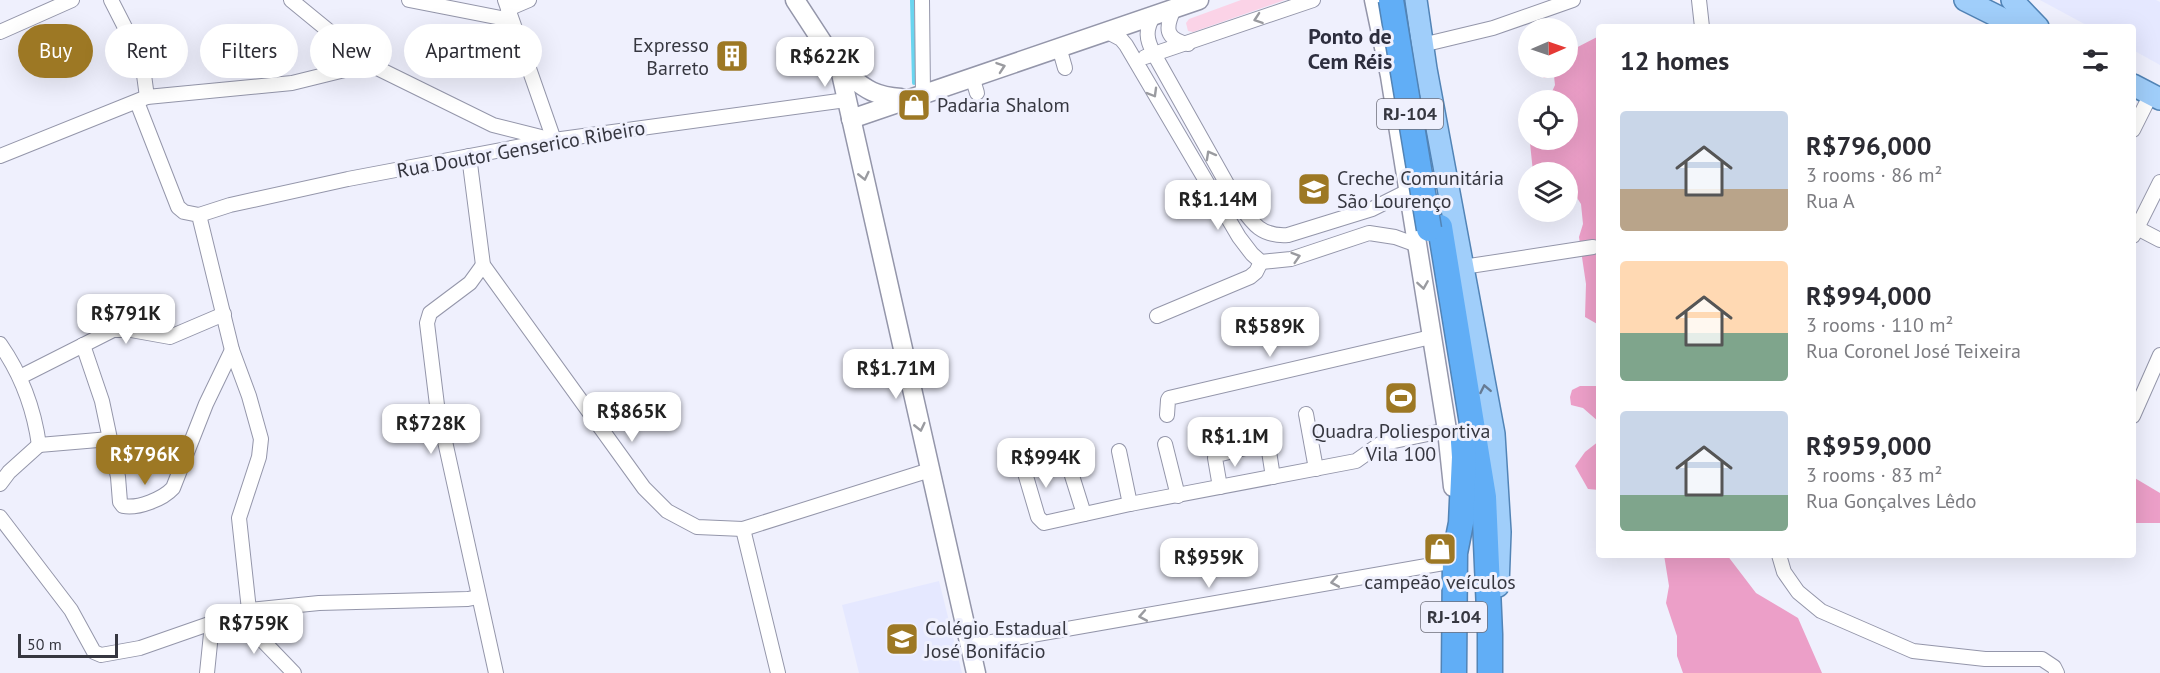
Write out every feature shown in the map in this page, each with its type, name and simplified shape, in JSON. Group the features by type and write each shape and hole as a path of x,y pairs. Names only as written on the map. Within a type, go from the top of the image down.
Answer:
{"highway":[{"name":"RJ-104","path":"1391,0 1464,457 1461,523 1455,557 1454,673"},
{"path":"1408,0 1417,81 1428,233 1484,497 1490,634"},
{"name":"RJ-104","path":"1490,634 1490,673"}],"main road":[{"path":"795,0 840,69 872,94 883,97 914,96 975,85 1059,47 1199,0"},
{"path":"1374,0 1390,75 1408,191 1428,233 1431,337 1453,478 1455,557"},
{"path":"1416,0 1426,69 1494,434 1500,532 1496,614 1490,634"},
{"path":"2012,0 2035,24"},
{"path":"1977,1 2014,24"},
{"path":"1390,75 1396,57 1405,50 1420,55 1426,69"},
{"path":"840,69 976,673"},
{"path":"851,118 914,96"}],"street":[{"path":"0,32 72,0"},
{"path":"111,0 138,52 144,75 142,100 178,207 183,212 200,215 232,350 261,438 259,457 239,518 244,612 294,673"},
{"path":"291,0 320,24"},
{"path":"409,0 508,10 529,0"},
{"path":"914,96 922,0"},
{"path":"1134,61 1313,0"},
{"path":"1422,45 1493,28 1573,0"},
{"path":"1699,0 1702,24"},
{"path":"1174,9 1168,29 1171,38 1188,44"},
{"path":"508,10 554,140"},
{"path":"1154,15 1146,34 1154,54 1236,200 1250,221 1261,231 1275,236 1288,235 1372,209 1408,191"},
{"path":"1106,31 1121,39 1239,237 1261,262 1291,259 1369,233 1395,237 1428,233"},
{"path":"1059,47 1065,68"},
{"path":"392,75 493,125 554,140"},
{"path":"0,156 142,100 285,84 310,78"},
{"path":"2136,123 2148,93"},
{"name":"Rua Doutor Genserico Ribeiro","path":"200,215 230,205 348,179 554,140 846,100"},
{"path":"469,156 483,265 644,488 667,511 698,526 743,529 930,470"},
{"path":"2136,230 2160,182"},
{"path":"2136,232 2160,240"},
{"path":"1463,267 1593,247"},
{"path":"1157,316 1250,277 1256,272 1261,262"},
{"path":"483,265 470,283 430,313 426,323 437,405 496,673"},
{"path":"20,377 112,330 123,329 170,337 224,314"},
{"path":"1167,414 1169,398 1431,337"},
{"path":"0,344 20,377 32,409 39,445"},
{"path":"83,345 102,401 120,502 123,506 130,507 164,496 173,488 211,394 232,350"},
{"path":"2136,409 2160,355"},
{"path":"1306,414 1316,469"},
{"path":"1024,472 1038,517 1044,523 1130,504 1356,461 1380,444 1447,429"},
{"path":"0,484 9,472 39,445 110,439"},
{"path":"1220,487 1215,458 1217,455 1265,443 1268,445 1273,477"},
{"path":"1166,444 1178,496"},
{"path":"1119,451 1130,504"},
{"path":"1068,463 1084,514"},
{"path":"0,517 71,610 97,654 140,648 244,612 319,603 478,597"},
{"path":"743,529 778,673"},
{"path":"969,646 1455,557"},
{"path":"1780,558 1784,572 1798,592 1821,611 1913,651 1985,659 2042,659 2054,667 2057,673"},
{"path":"207,673 212,624"}],"shaded area":[{"path":"1241,0 1285,0 1193,32 1188,31 1186,23 1189,19"},
{"path":"2040,0 2156,0 2160,2 2160,65 2136,52 2136,24 2084,24"},
{"path":"1596,38 1596,323 1585,317 1586,284 1579,237 1583,224 1581,204 1578,199 1578,162 1532,162 1531,150 1578,150 1578,90 1553,90 1554,78 1578,78 1578,47"},
{"path":"1580,386 1596,386 1596,419 1583,408 1571,405 1572,390"},
{"path":"1596,443 1596,490 1588,489 1575,466 1585,452"},
{"path":"2136,479 2160,493 2160,523 2136,523"},
{"path":"1664,558 1729,558 1756,593 1798,618 1822,673 1683,673 1677,656 1677,636 1666,603 1669,586"},
{"name":"Colégio Estadual José Bonifácio","path":"939,581 962,673 859,673 842,605"}],"waterway":[{"path":"912,0 914,83"}],"place":[{"name":"Expresso Barreto","path":"732,56"},
{"name":"Padaria Shalom","path":"914,105"},
{"name":"Creche Comunitária São Lourenço","path":"1314,189"},
{"name":"Quadra Poliesportiva Vila 100","path":"1401,398"},
{"name":"campeão veículos","path":"1440,549"},
{"name":"Colégio Estadual José Bonifácio","path":"902,639"}],"district":[{"name":"Ponto de Cem Réis","path":"1350,48"}]}
